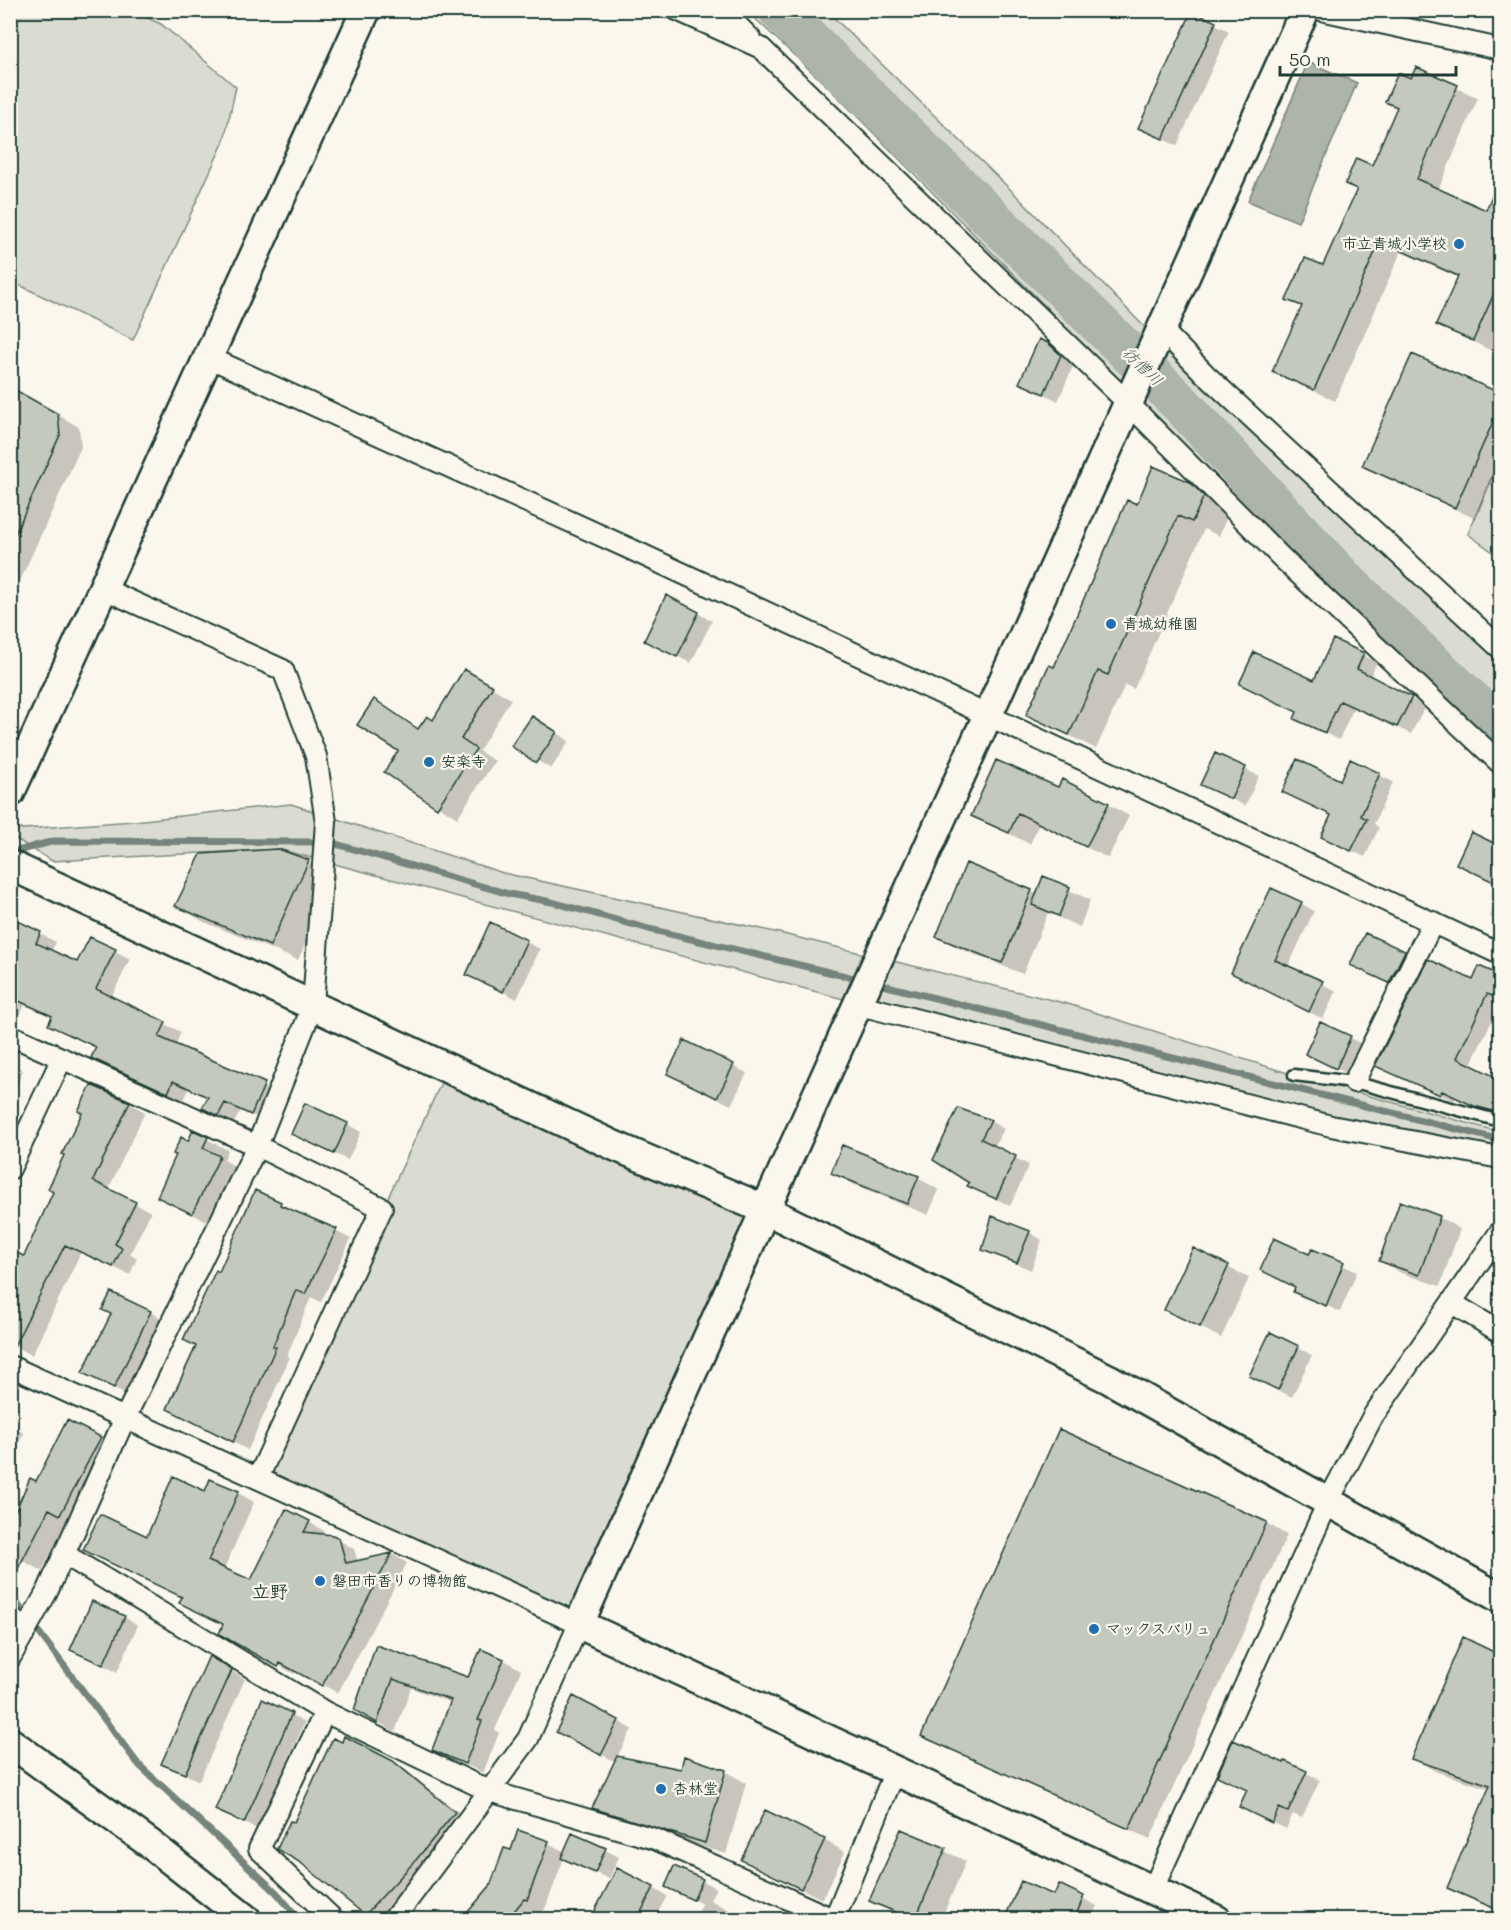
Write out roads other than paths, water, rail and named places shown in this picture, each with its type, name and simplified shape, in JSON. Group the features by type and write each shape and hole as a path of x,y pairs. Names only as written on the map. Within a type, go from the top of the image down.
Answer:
{"street":[{"path":"10,794 366,10"},
{"path":"677,10 761,48"},
{"path":"722,10 1127,402 1282,558 1500,763"},
{"path":"393,1920 528,1738 856,1004 1305,10"},
{"path":"1321,10 1500,49"},
{"path":"1161,329 1206,375 1500,648"},
{"path":"208,357 1500,954"},
{"path":"10,1658 64,1554 125,1418 257,1146 313,1005 326,822 316,756 283,670 102,588"},
{"path":"10,865 615,1146 764,1209 1109,1379 1500,1598"},
{"path":"1354,1082 1433,922"},
{"path":"856,1004 1331,1126 1500,1158"},
{"path":"10,1035 257,1146 382,1208 258,1478"},
{"path":"10,1169 62,1058"},
{"path":"1152,1891 1328,1502 1373,1416 1500,1232"},
{"path":"1452,1303 1500,1332"},
{"path":"10,1366 579,1624 1217,1920"},
{"path":"64,1554 325,1712 489,1791 655,1839 835,1919 895,1771"},
{"path":"10,1615 24,1634"},
{"path":"325,1712 259,1849 334,1920"},
{"path":"10,1742 149,1843 247,1920"}],"lane":[{"path":"1294,1075 1354,1082 1500,1121"}],"waterway":[{"name":"彷僧川","path":"779,10 1182,405 1343,579 1500,728"},
{"path":"10,853 54,841 329,842 509,894 552,902 649,929 862,980"},
{"path":"875,983 1500,1140"},
{"path":"10,1594 138,1764 276,1892 300,1920"}],"place":[{"name":"市立青城小学校","path":"1459,244"},
{"name":"青城幼稚園","path":"1111,624"},
{"name":"安楽寺","path":"429,762"},
{"name":"磐田市香りの博物館","path":"320,1581"},
{"name":"マックスバリュ","path":"1094,1629"},
{"name":"杏林堂","path":"661,1789"}],"district":[{"name":"立野","path":"270,1592"}]}
